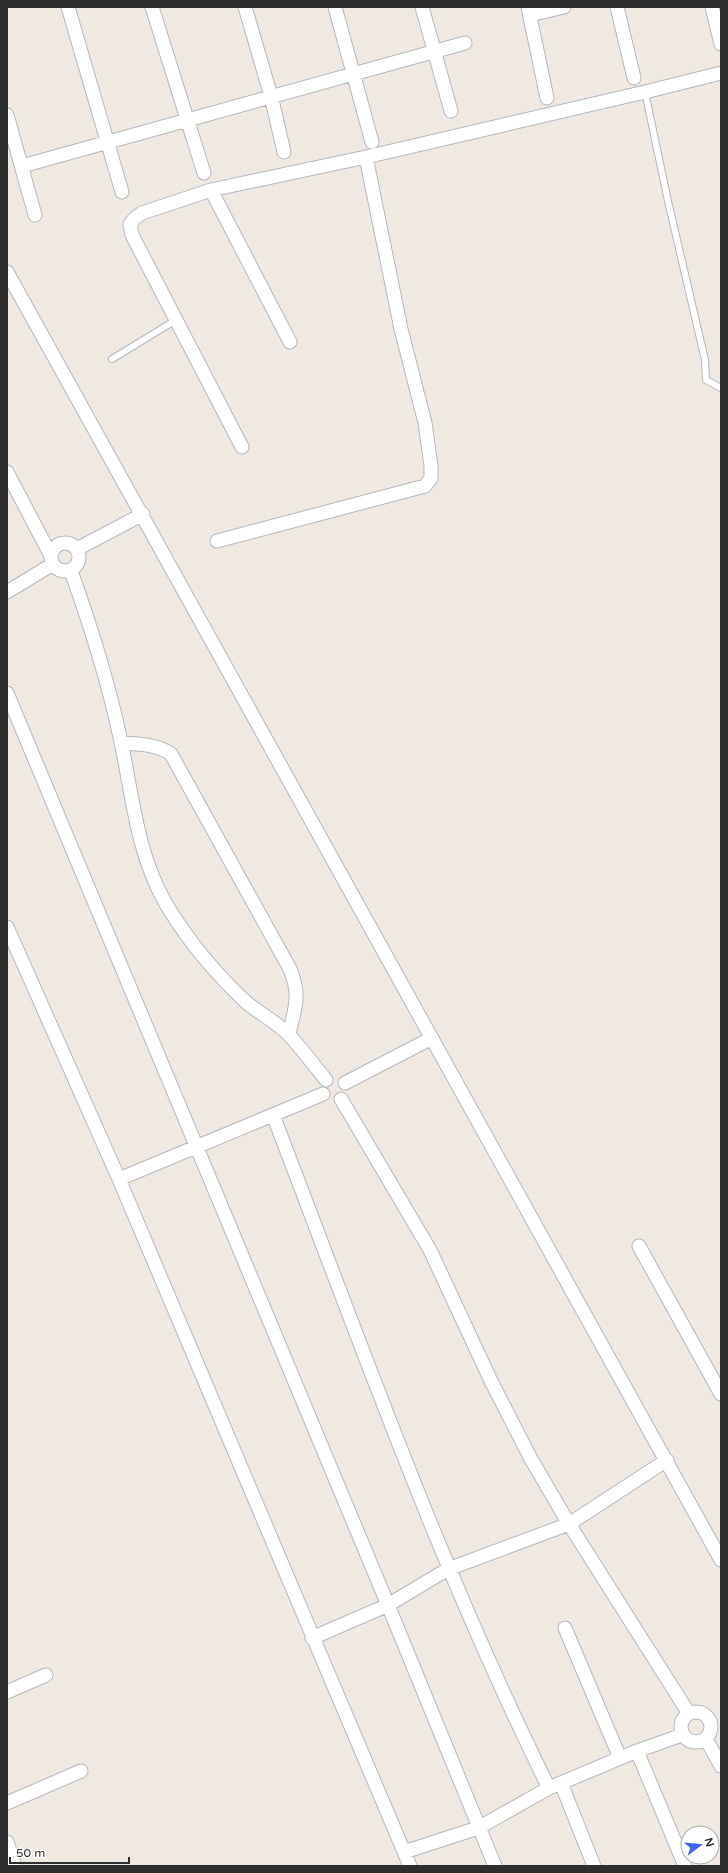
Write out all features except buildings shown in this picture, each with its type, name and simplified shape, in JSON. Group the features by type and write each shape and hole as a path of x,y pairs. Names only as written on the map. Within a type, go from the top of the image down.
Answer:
{"street":[{"path":"68,7 122,192"},
{"path":"152,7 204,173"},
{"path":"245,7 271,96 284,152"},
{"path":"335,7 372,142"},
{"path":"422,7 451,111"},
{"path":"547,98 529,11 564,7"},
{"path":"617,7 634,78"},
{"path":"712,7 721,44"},
{"path":"22,166 354,74 435,50 465,43"},
{"path":"242,447 132,235 130,224 134,218 142,213 211,190 366,157 721,73"},
{"path":"7,115 35,215"},
{"path":"217,541 425,486 431,478 431,466 425,424 401,329 366,157"},
{"path":"211,190 290,342"},
{"path":"7,272 143,514 721,1560"},
{"path":"7,472 52,559 61,571 70,571 78,565 80,558 77,549 68,542 57,544 52,559 7,592"},
{"path":"77,549 143,514"},
{"path":"70,571 107,683 121,743 134,818 142,848 153,879 166,904 189,940 216,973 247,1003 288,1034 326,1080"},
{"path":"7,693 388,1605 494,1866"},
{"path":"121,743 154,746 164,749 171,754 290,969 297,985 297,1000 288,1034"},
{"path":"7,927 119,1179 312,1638 410,1866"},
{"path":"345,1084 432,1038"},
{"path":"334,1077 341,1080 345,1084 345,1094 341,1099 334,1101 326,1098 323,1094 322,1086 326,1080 334,1077"},
{"path":"119,1179 195,1146 323,1094"},
{"path":"341,1099 430,1250 491,1381 531,1459 568,1524 688,1712"},
{"path":"273,1115 448,1569 515,1720 549,1788"},
{"path":"639,1246 721,1394"},
{"path":"312,1638 388,1605 448,1569 568,1524 667,1460"},
{"path":"565,1628 620,1758"},
{"path":"7,1692 46,1675"},
{"path":"700,1711 716,1717 712,1731 706,1739 692,1742 682,1735 680,1723 688,1712 700,1711"},
{"path":"404,1852 478,1828 549,1788 637,1751 682,1735"},
{"path":"706,1739 721,1766"},
{"path":"637,1751 685,1866"},
{"path":"7,1803 81,1771"},
{"path":"562,1783 594,1866"},
{"path":"7,1842 15,1866"}],"lane":[{"path":"645,92 665,188 705,360 706,380 721,388"},
{"path":"112,359 176,320"}]}
